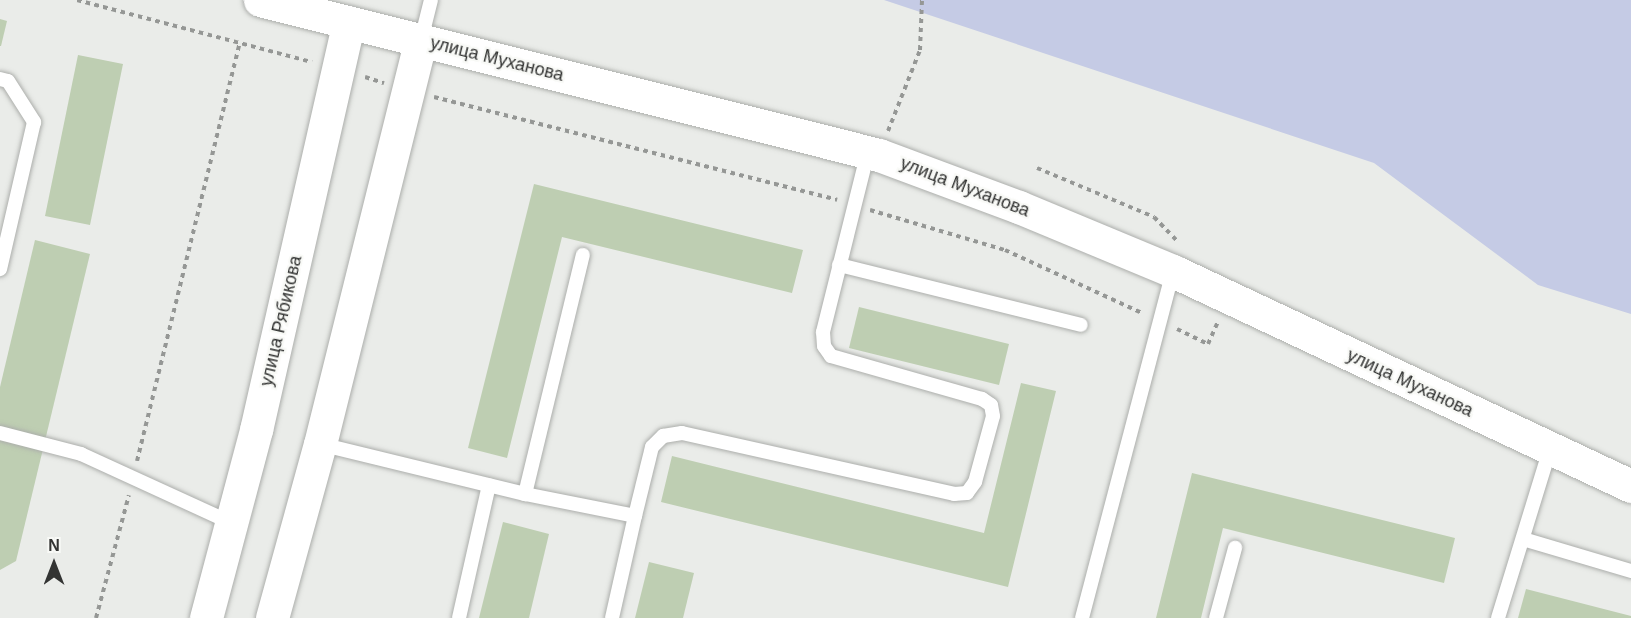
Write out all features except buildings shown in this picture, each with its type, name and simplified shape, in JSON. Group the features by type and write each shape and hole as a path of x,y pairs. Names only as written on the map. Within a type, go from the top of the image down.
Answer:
{"street":[{"name":"улица Муханова","path":"260,0 874,153 1019,207 1178,258 1228,297 1631,486"},
{"name":"улица Рябикова","path":"206,618 256,430 349,22"},
{"path":"272,618 320,444 421,40"}],"lane":[{"path":"421,40 431,0"},
{"path":"0,79 9,81 34,122 0,269"},
{"path":"612,618 652,447 663,436 682,433 954,494 967,493 975,482 993,416 991,405 982,399 831,356 824,346 823,332 854,205 874,153"},
{"path":"525,494 583,255"},
{"path":"1082,618 1159,321 1178,258"},
{"path":"839,265 1081,325"},
{"path":"0,433 81,454 232,524"},
{"path":"320,444 525,494 635,516"},
{"path":"1498,618 1550,449"},
{"path":"459,618 489,485"},
{"path":"1523,538 1631,571"},
{"path":"1216,618 1235,548"}],"path":[{"path":"77,0 240,42 409,90 854,205 1005,250 1208,344 1228,297"},
{"path":"874,153 920,50 922,0"},
{"path":"96,618 133,478 240,42"},
{"path":"1037,168 1155,217 1178,258"}],"shaded area":[{"path":"884,0 1631,0 1631,314 1538,285 1374,163"}]}
